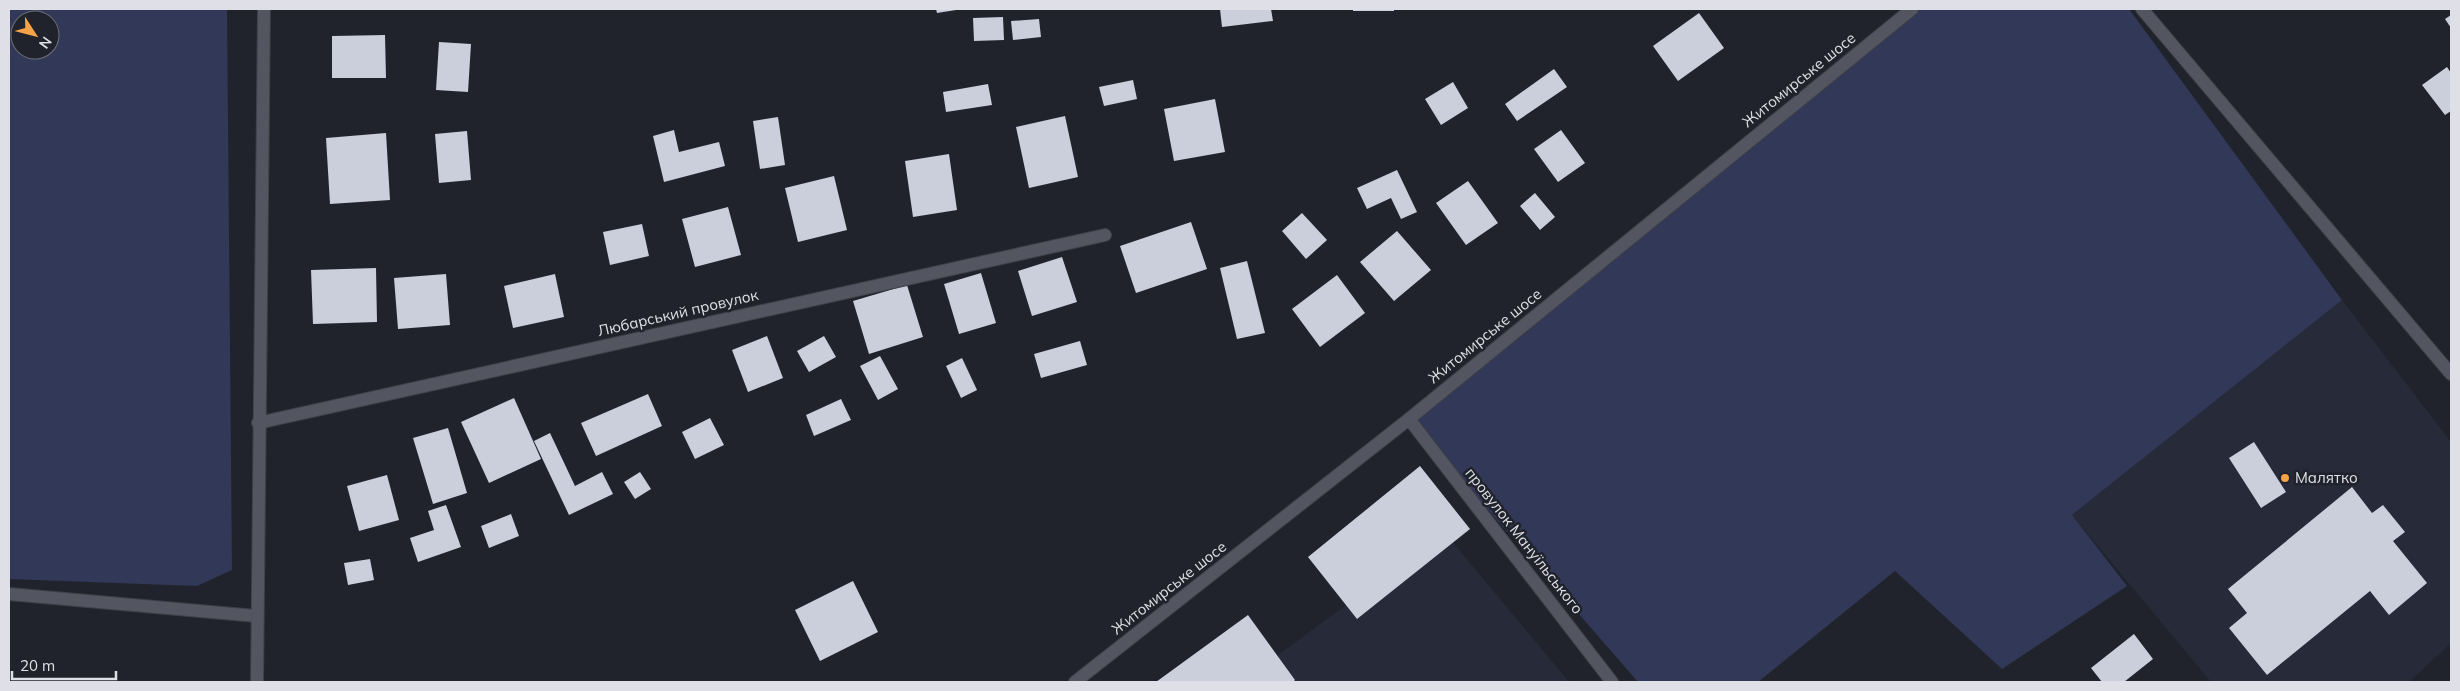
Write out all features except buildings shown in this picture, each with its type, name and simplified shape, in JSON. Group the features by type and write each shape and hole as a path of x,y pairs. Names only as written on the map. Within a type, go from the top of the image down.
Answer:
{"main road":[{"path":"257,682 258,423 264,9"},
{"name":"Житомирське шосе","path":"1075,682 1409,419 1912,9"},
{"path":"2142,9 2451,374"},
{"name":"Любарський провулок","path":"258,423 1105,235"},
{"name":"провулок Мануїльського","path":"1409,419 1612,682"},
{"path":"9,594 256,616"}],"shaded area":[{"path":"9,9 227,9 232,570 197,586 9,579"},
{"path":"1912,9 2129,9 2342,300 2072,515 2127,586 2002,669 1895,571 1758,682 1638,682 1409,419"},
{"name":"Малятко","path":"2342,300 2451,442 2451,643 2409,682 2211,682 2072,515"},
{"path":"1445,533 1569,682 1241,682"}],"place":[{"name":"Малятко","path":"2285,478"}]}
